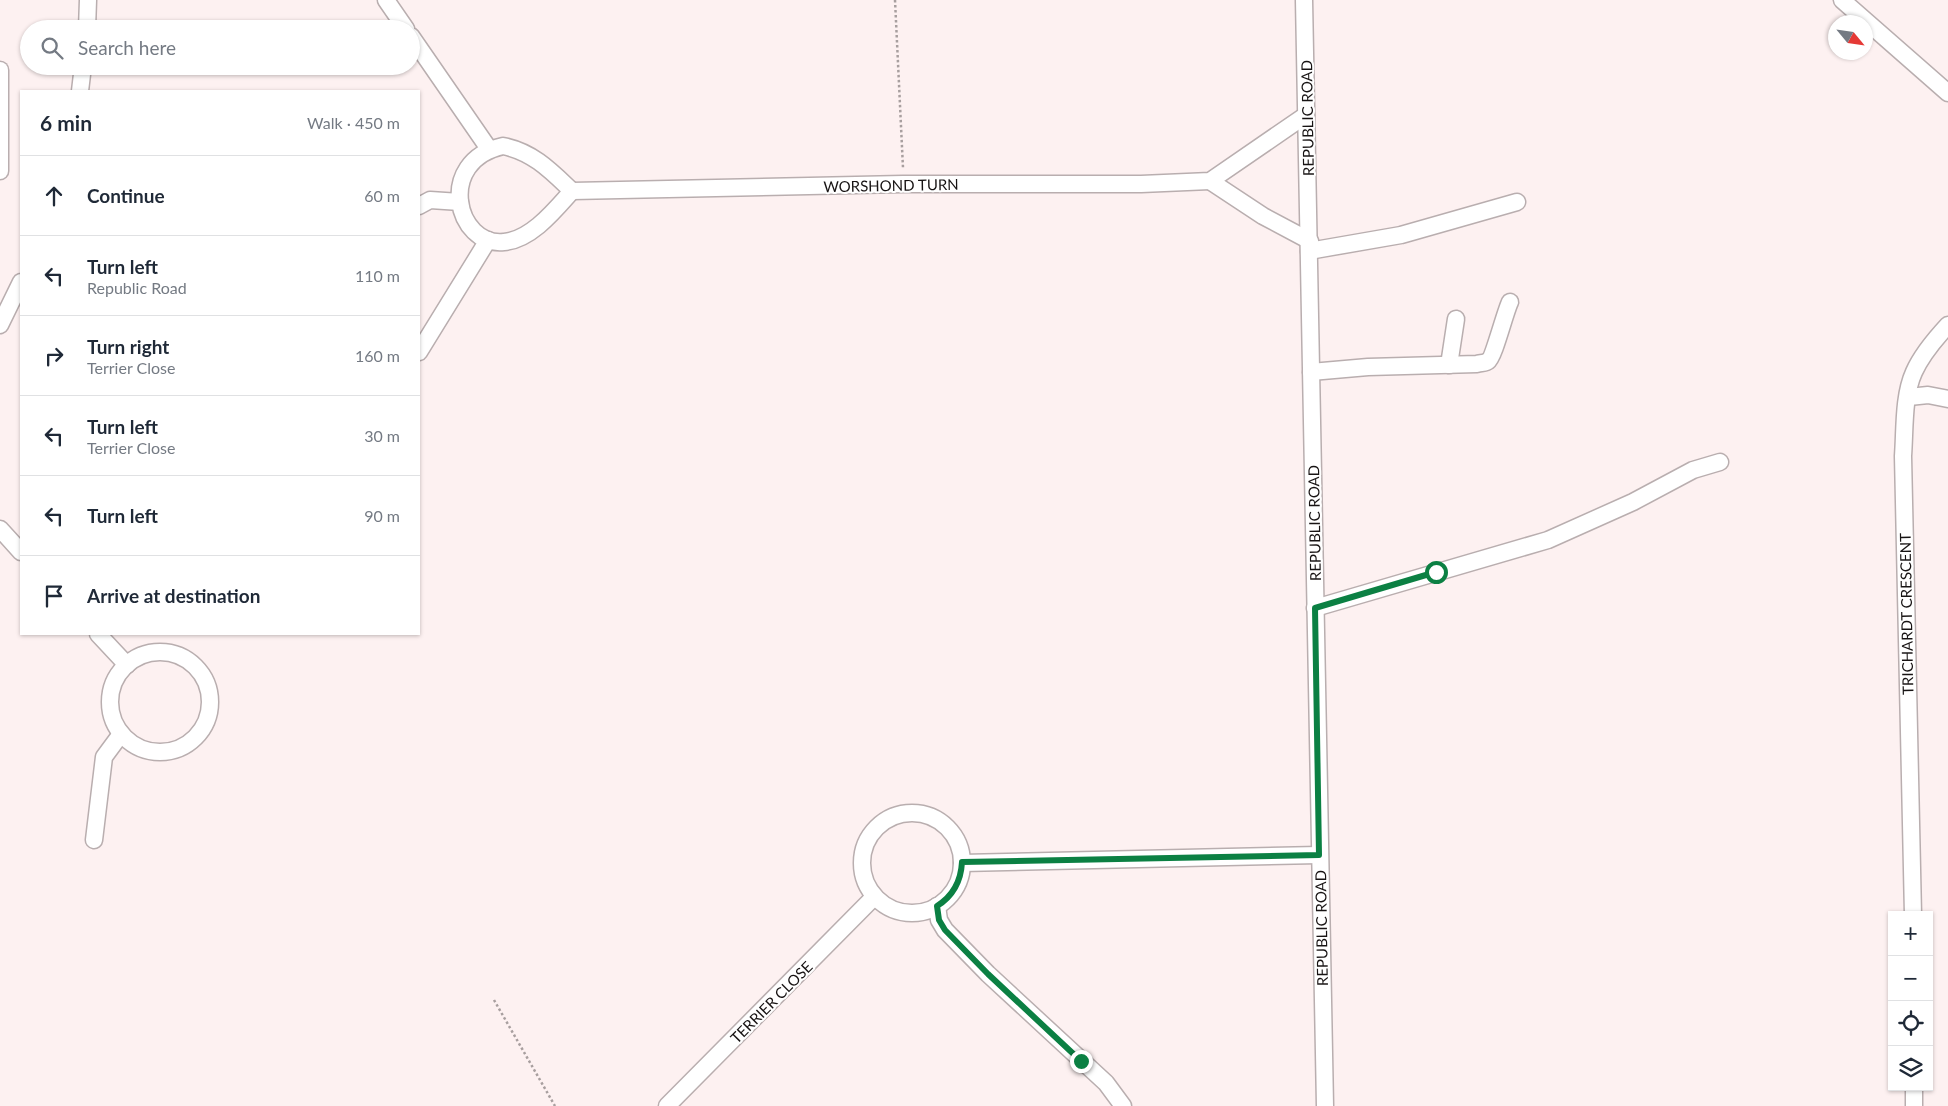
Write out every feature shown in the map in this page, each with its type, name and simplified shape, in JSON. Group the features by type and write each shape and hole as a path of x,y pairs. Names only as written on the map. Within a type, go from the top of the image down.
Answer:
{"street":[{"path":"87,20 88,0"},
{"path":"386,0 400,20"},
{"name":"REPUBLIC ROAD","path":"1304,0 1325,1106"},
{"path":"1842,0 1948,93"},
{"path":"420,49 489,149"},
{"path":"0,70 0,171"},
{"path":"80,90 82,75"},
{"path":"1306,115 1210,181 1310,246 1401,235 1517,202"},
{"path":"503,146 520,149 534,156 572,190 542,221 520,238 505,242 488,240 468,223 460,202 460,186 465,171 475,158 489,149 503,146"},
{"name":"WORSHOND TURN","path":"572,190 903,184 1141,184 1210,181"},
{"path":"420,205 430,200 460,202"},
{"path":"420,350 488,240"},
{"path":"0,325 20,284"},
{"path":"1311,372 1368,367 1488,362 1494,354 1499,330 1510,302"},
{"path":"1449,365 1456,319"},
{"name":"TRICHARDT CRESCENT","path":"1913,911 1903,499 1904,456 1908,397 1913,373 1920,360 1948,325"},
{"path":"1908,397 1928,395 1948,399"},
{"path":"1315,608 1548,540 1633,502 1693,470 1720,462"},
{"path":"0,529 20,551"},
{"path":"99,635 126,665"},
{"path":"152,653 166,653 180,656 192,664 202,675 208,688 210,702 208,716 202,729 193,740 181,748 167,752 153,752 139,748 121,734 111,717 109,703 114,682 126,665 138,657 152,653"},
{"path":"94,840 104,757 121,734"},
{"path":"920,814 940,821 957,842 962,862 954,890 937,906 921,913 904,913 887,908 874,897 862,873 863,851 872,832 894,816 920,814"},
{"path":"962,862 1319,855"},
{"name":"TERRIER CLOSE","path":"667,1106 874,897"},
{"path":"937,906 939,920 945,930 988,974 1106,1083 1123,1106"},
{"path":"1914,1091 1914,1106"}],"path":[{"path":"895,0 903,184"},
{"path":"494,1000 555,1106"}],"route":[{"path":"1081,1061 988,974 940,923 937,906 947,899 957,885 962,862 1319,855 1315,608 1436,572"}]}
